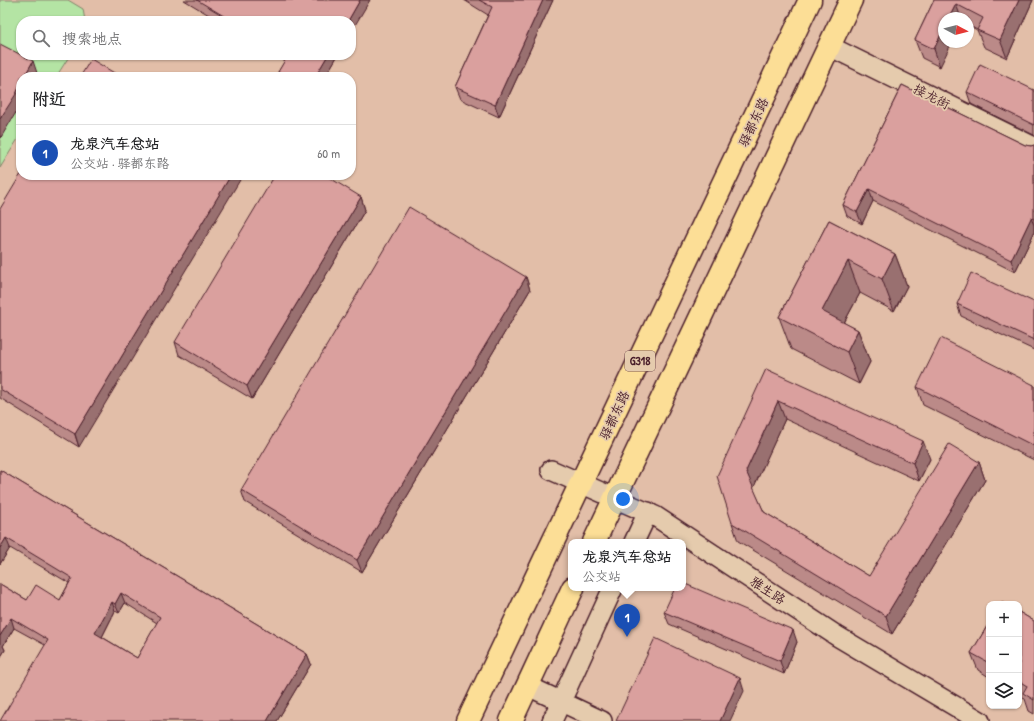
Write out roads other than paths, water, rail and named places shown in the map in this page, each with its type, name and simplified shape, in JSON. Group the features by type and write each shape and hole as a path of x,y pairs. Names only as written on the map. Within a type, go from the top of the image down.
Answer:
{"highway":[{"name":"驿都东路","path":"468,721 810,0"},
{"name":"G318","path":"595,539 851,0"},
{"path":"511,721 572,591"}],"street":[{"name":"接龙街","path":"829,46 1034,147"},
{"name":"雅生路","path":"551,470 648,512 837,636 980,721"},
{"path":"635,539 648,512"},
{"path":"552,721 612,591"},
{"path":"528,686 602,721"}],"place":[{"name":"龙泉汽车总站","path":"627,637"}]}
